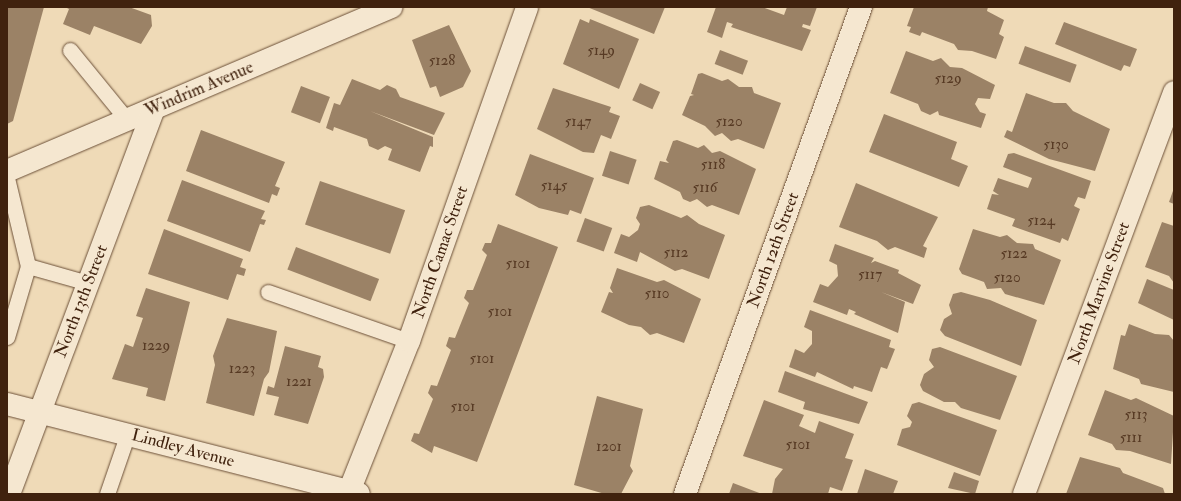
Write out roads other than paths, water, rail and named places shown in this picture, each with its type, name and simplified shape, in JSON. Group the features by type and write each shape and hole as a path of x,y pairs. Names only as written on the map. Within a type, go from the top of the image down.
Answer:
{"street":[{"name":"Windrim Avenue","path":"7,171 391,7"},
{"name":"North Camac Street","path":"352,493 409,341 527,7"},
{"name":"North 12th Street","path":"685,494 861,7"},
{"name":"North Marvine Street","path":"1024,494 1174,92"},
{"name":"North 13th Street","path":"9,494 38,412 154,108"},
{"name":"Lindley Avenue","path":"7,404 128,433 352,493"}],"lane":[{"path":"70,50 126,120"},
{"path":"7,178 28,266 7,337"},
{"path":"28,266 88,283"},
{"path":"268,292 409,341"},
{"path":"107,494 128,433"}]}
